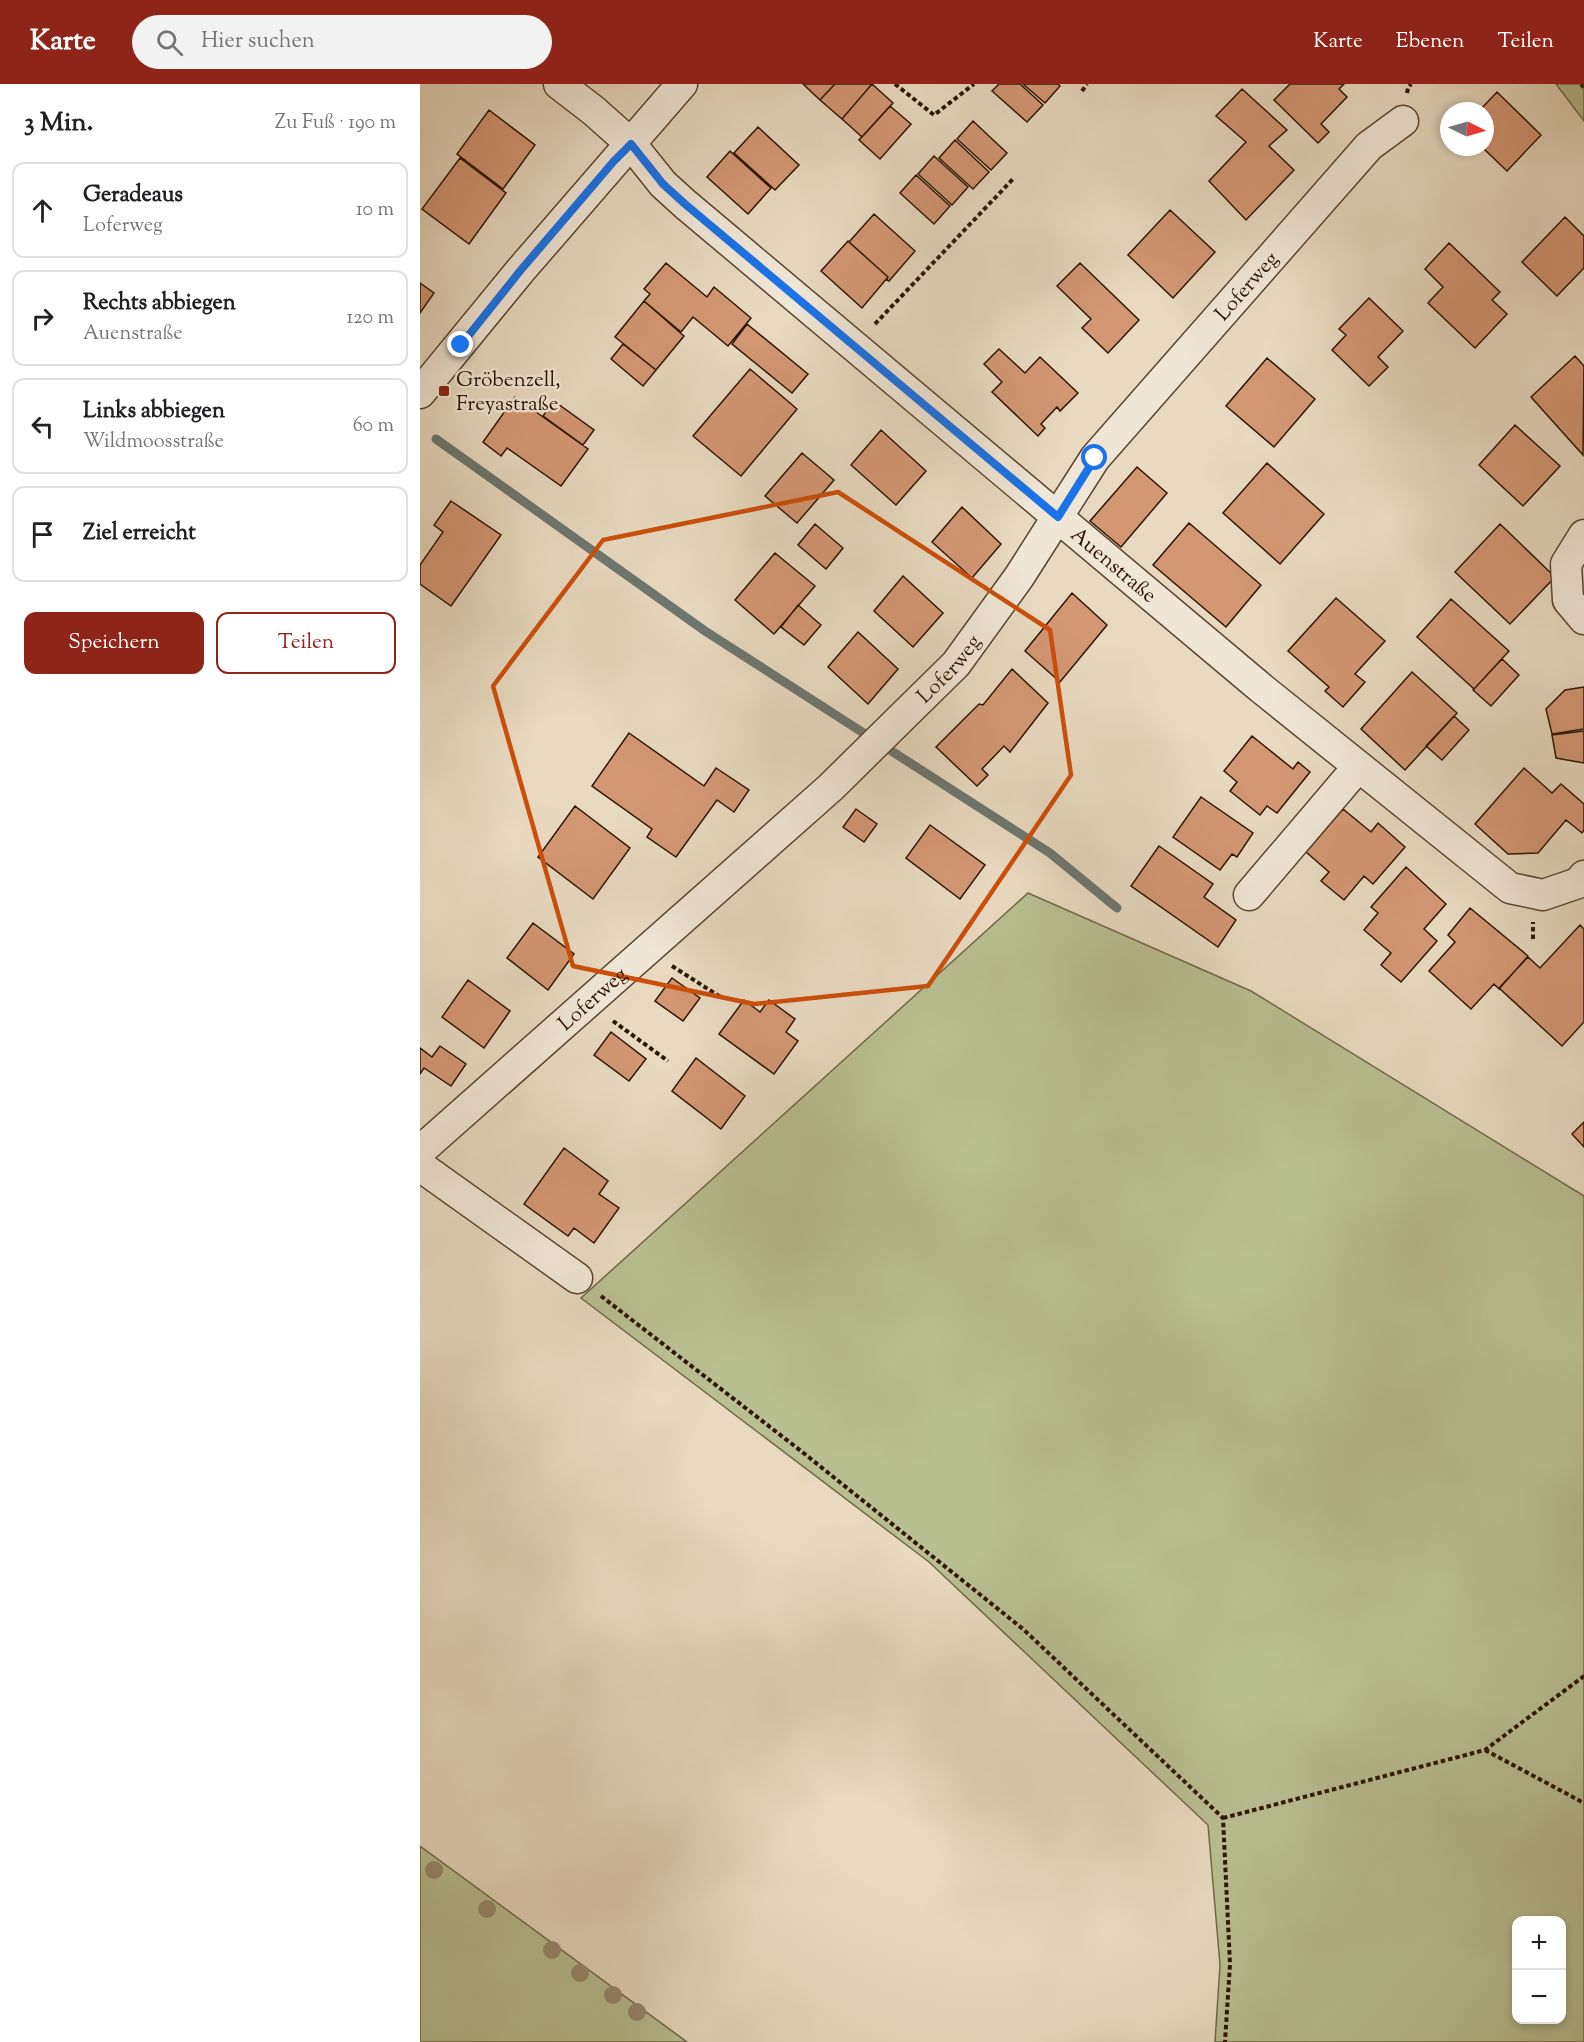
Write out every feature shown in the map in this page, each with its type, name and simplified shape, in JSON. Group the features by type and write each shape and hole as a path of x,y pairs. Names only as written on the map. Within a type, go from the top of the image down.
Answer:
{"street":[{"name":"Auenstraße","path":"559,84 631,144 663,184 1358,767 1510,888 1543,895 1578,883 1584,876"},
{"path":"420,393 520,271 682,84"},
{"name":"Loferweg","path":"420,1151 830,788 956,664 1019,577 1095,458 1369,146 1403,121"},
{"path":"1584,536 1566,564 1569,600 1584,619"},
{"path":"1249,895 1358,767"},
{"path":"420,1166 577,1278"}],"path":[{"path":"895,84 934,115 974,84"},
{"path":"1082,91 1087,84"},
{"path":"1581,84 1584,88"},
{"path":"855,346 1013,178"},
{"path":"646,951 722,998"},
{"path":"588,1002 668,1061"},
{"path":"577,1278 792,1444 1023,1629 1223,1818 1230,1964 1225,2042"},
{"path":"1223,1818 1485,1750 1584,1676"},
{"path":"1485,1750 1584,1803"}],"highlighted area":[{"path":"838,492 1050,630 1071,775 928,986 754,1004 573,966 493,686 603,540"}],"green space":[{"path":"1556,84 1584,84 1584,121"},
{"path":"1028,893 1251,991 1584,1196 1584,2042 1215,2042 1220,1965 1208,1825 929,1562 581,1298"},
{"path":"420,1846 687,2042 420,2042"}],"building":[{"path":"803,84 835,84 820,100"},
{"path":"835,84 872,84 842,119 820,100"},
{"path":"872,84 893,103 862,137 842,119"},
{"path":"999,84 1020,84 1043,105 1027,122 992,91"},
{"path":"1023,84 1058,84 1060,86 1045,103"},
{"path":"1290,84 1344,84 1339,89 1347,97 1321,124 1329,132 1318,143 1274,100"},
{"path":"1242,89 1287,130 1269,146 1294,170 1246,220 1209,181 1246,142 1216,116"},
{"path":"1497,92 1541,135 1507,171 1491,156 1494,156 1494,102 1488,102"},
{"path":"890,106 911,124 880,159 859,140"},
{"path":"489,110 535,145 503,189 457,154"},
{"path":"973,121 1007,153 991,170 957,139"},
{"path":"758,127 799,165 775,190 734,153"},
{"path":"955,140 989,172 973,189 939,158"},
{"path":"730,151 771,188 748,214 707,177"},
{"path":"934,156 968,187 952,205 918,174"},
{"path":"460,158 506,193 469,244 422,209"},
{"path":"916,175 950,206 934,224 900,193"},
{"path":"1170,210 1215,252 1173,298 1128,255"},
{"path":"874,214 915,251 889,281 888,277 849,242"},
{"path":"1565,217 1584,236 1584,268 1557,296 1522,262"},
{"path":"848,241 888,277 862,308 821,271"},
{"path":"1449,243 1500,292 1492,300 1507,314 1475,348 1428,303 1443,287 1425,269"},
{"path":"666,263 707,297 714,287 751,318 728,346 693,317 681,332 644,301 650,294 644,289"},
{"path":"1080,263 1139,320 1108,353 1082,328 1091,319 1057,286"},
{"path":"420,283 434,293 420,313"},
{"path":"1369,298 1403,331 1378,357 1388,367 1369,386 1332,350 1346,335 1339,329"},
{"path":"644,301 684,336 656,370 615,337"},
{"path":"747,324 808,374 792,393 732,344"},
{"path":"623,344 656,370 643,386 611,359"},
{"path":"999,349 1025,373 1040,357 1078,393 1060,411 1057,407 1041,424 1045,428 1038,436 992,392 1002,382 984,364"},
{"path":"1575,356 1584,366 1583,455 1531,397"},
{"path":"1267,358 1315,399 1274,447 1226,406"},
{"path":"750,369 797,409 741,476 693,436"},
{"path":"515,397 588,449 561,486 507,448 501,456 483,442"},
{"path":"554,401 594,430 583,445 543,416"},
{"path":"1515,425 1560,466 1523,506 1479,465"},
{"path":"881,430 926,471 896,505 851,465"},
{"path":"802,453 834,480 797,523 765,496"},
{"path":"1267,463 1324,514 1280,564 1223,513"},
{"path":"1137,467 1167,493 1121,547 1090,521"},
{"path":"451,501 501,535 451,606 420,584 420,565 443,532 434,525"},
{"path":"962,507 1001,544 972,578 932,542"},
{"path":"1189,523 1261,585 1226,627 1153,565"},
{"path":"815,524 843,548 826,569 798,545"},
{"path":"1500,524 1555,577 1510,624 1455,572"},
{"path":"775,553 815,586 774,634 735,600"},
{"path":"903,576 943,613 913,647 874,611"},
{"path":"1072,593 1107,625 1060,682 1025,651"},
{"path":"1336,598 1385,641 1355,674 1365,682 1343,707 1325,691 1329,687 1288,651"},
{"path":"1451,599 1509,651 1474,689 1417,637"},
{"path":"798,605 821,625 804,645 781,627"},
{"path":"858,632 898,669 868,704 828,667"},
{"path":"1502,659 1519,675 1491,706 1473,690"},
{"path":"1012,669 1048,703 1010,752 1004,746 982,769 988,775 977,786 936,747 979,704 983,705"},
{"path":"1412,672 1457,713 1405,770 1361,729"},
{"path":"1584,687 1584,729 1552,734 1546,709 1565,690"},
{"path":"1454,716 1469,730 1442,760 1426,746"},
{"path":"1584,731 1584,763 1556,758 1552,735"},
{"path":"629,733 704,786 716,768 749,790 734,812 717,800 676,857 647,837 652,829 592,786"},
{"path":"1252,736 1293,769 1298,762 1310,772 1277,813 1267,806 1260,815 1230,791 1237,782 1224,771"},
{"path":"1524,768 1552,793 1561,784 1584,804 1584,830 1582,833 1566,820 1538,853 1508,854 1475,824"},
{"path":"1201,797 1253,833 1237,857 1232,854 1220,870 1173,837"},
{"path":"575,806 630,848 593,899 538,857"},
{"path":"856,809 877,824 864,842 843,827"},
{"path":"1343,809 1371,832 1378,823 1405,847 1373,884 1364,876 1344,900 1321,881 1329,872 1306,852"},
{"path":"930,825 985,865 960,899 906,858"},
{"path":"1159,846 1213,884 1204,897 1236,920 1218,947 1131,886"},
{"path":"1406,867 1446,904 1424,929 1437,941 1401,982 1381,965 1391,953 1364,930 1378,913 1371,907"},
{"path":"1470,908 1528,956 1499,989 1494,984 1471,1009 1429,971 1455,942 1448,935"},
{"path":"533,923 574,954 548,990 507,958"},
{"path":"1580,925 1584,929 1584,1022 1562,1046 1499,988 1528,957 1540,968"},
{"path":"672,978 700,998 683,1021 655,1001"},
{"path":"468,980 510,1011 484,1048 442,1017"},
{"path":"744,1000 760,1012 769,1000 795,1019 786,1032 798,1041 774,1074 719,1034"},
{"path":"611,1032 646,1059 629,1081 594,1055"},
{"path":"440,1046 466,1064 451,1086 424,1068 420,1074 420,1048 432,1057"},
{"path":"696,1058 745,1096 721,1129 672,1091"},
{"path":"1584,1122 1584,1147 1572,1134"},
{"path":"564,1148 608,1181 599,1194 619,1208 594,1243 574,1228 568,1236 524,1204"}],"waterway":[{"path":"436,439 705,631 1050,853 1117,908"}],"place":[{"name":"Gröbenzell, Freyastraße","path":"444,391"}],"route":[{"path":"461,345 520,271 631,144 663,184 685,204 1058,517 1095,458"}]}
